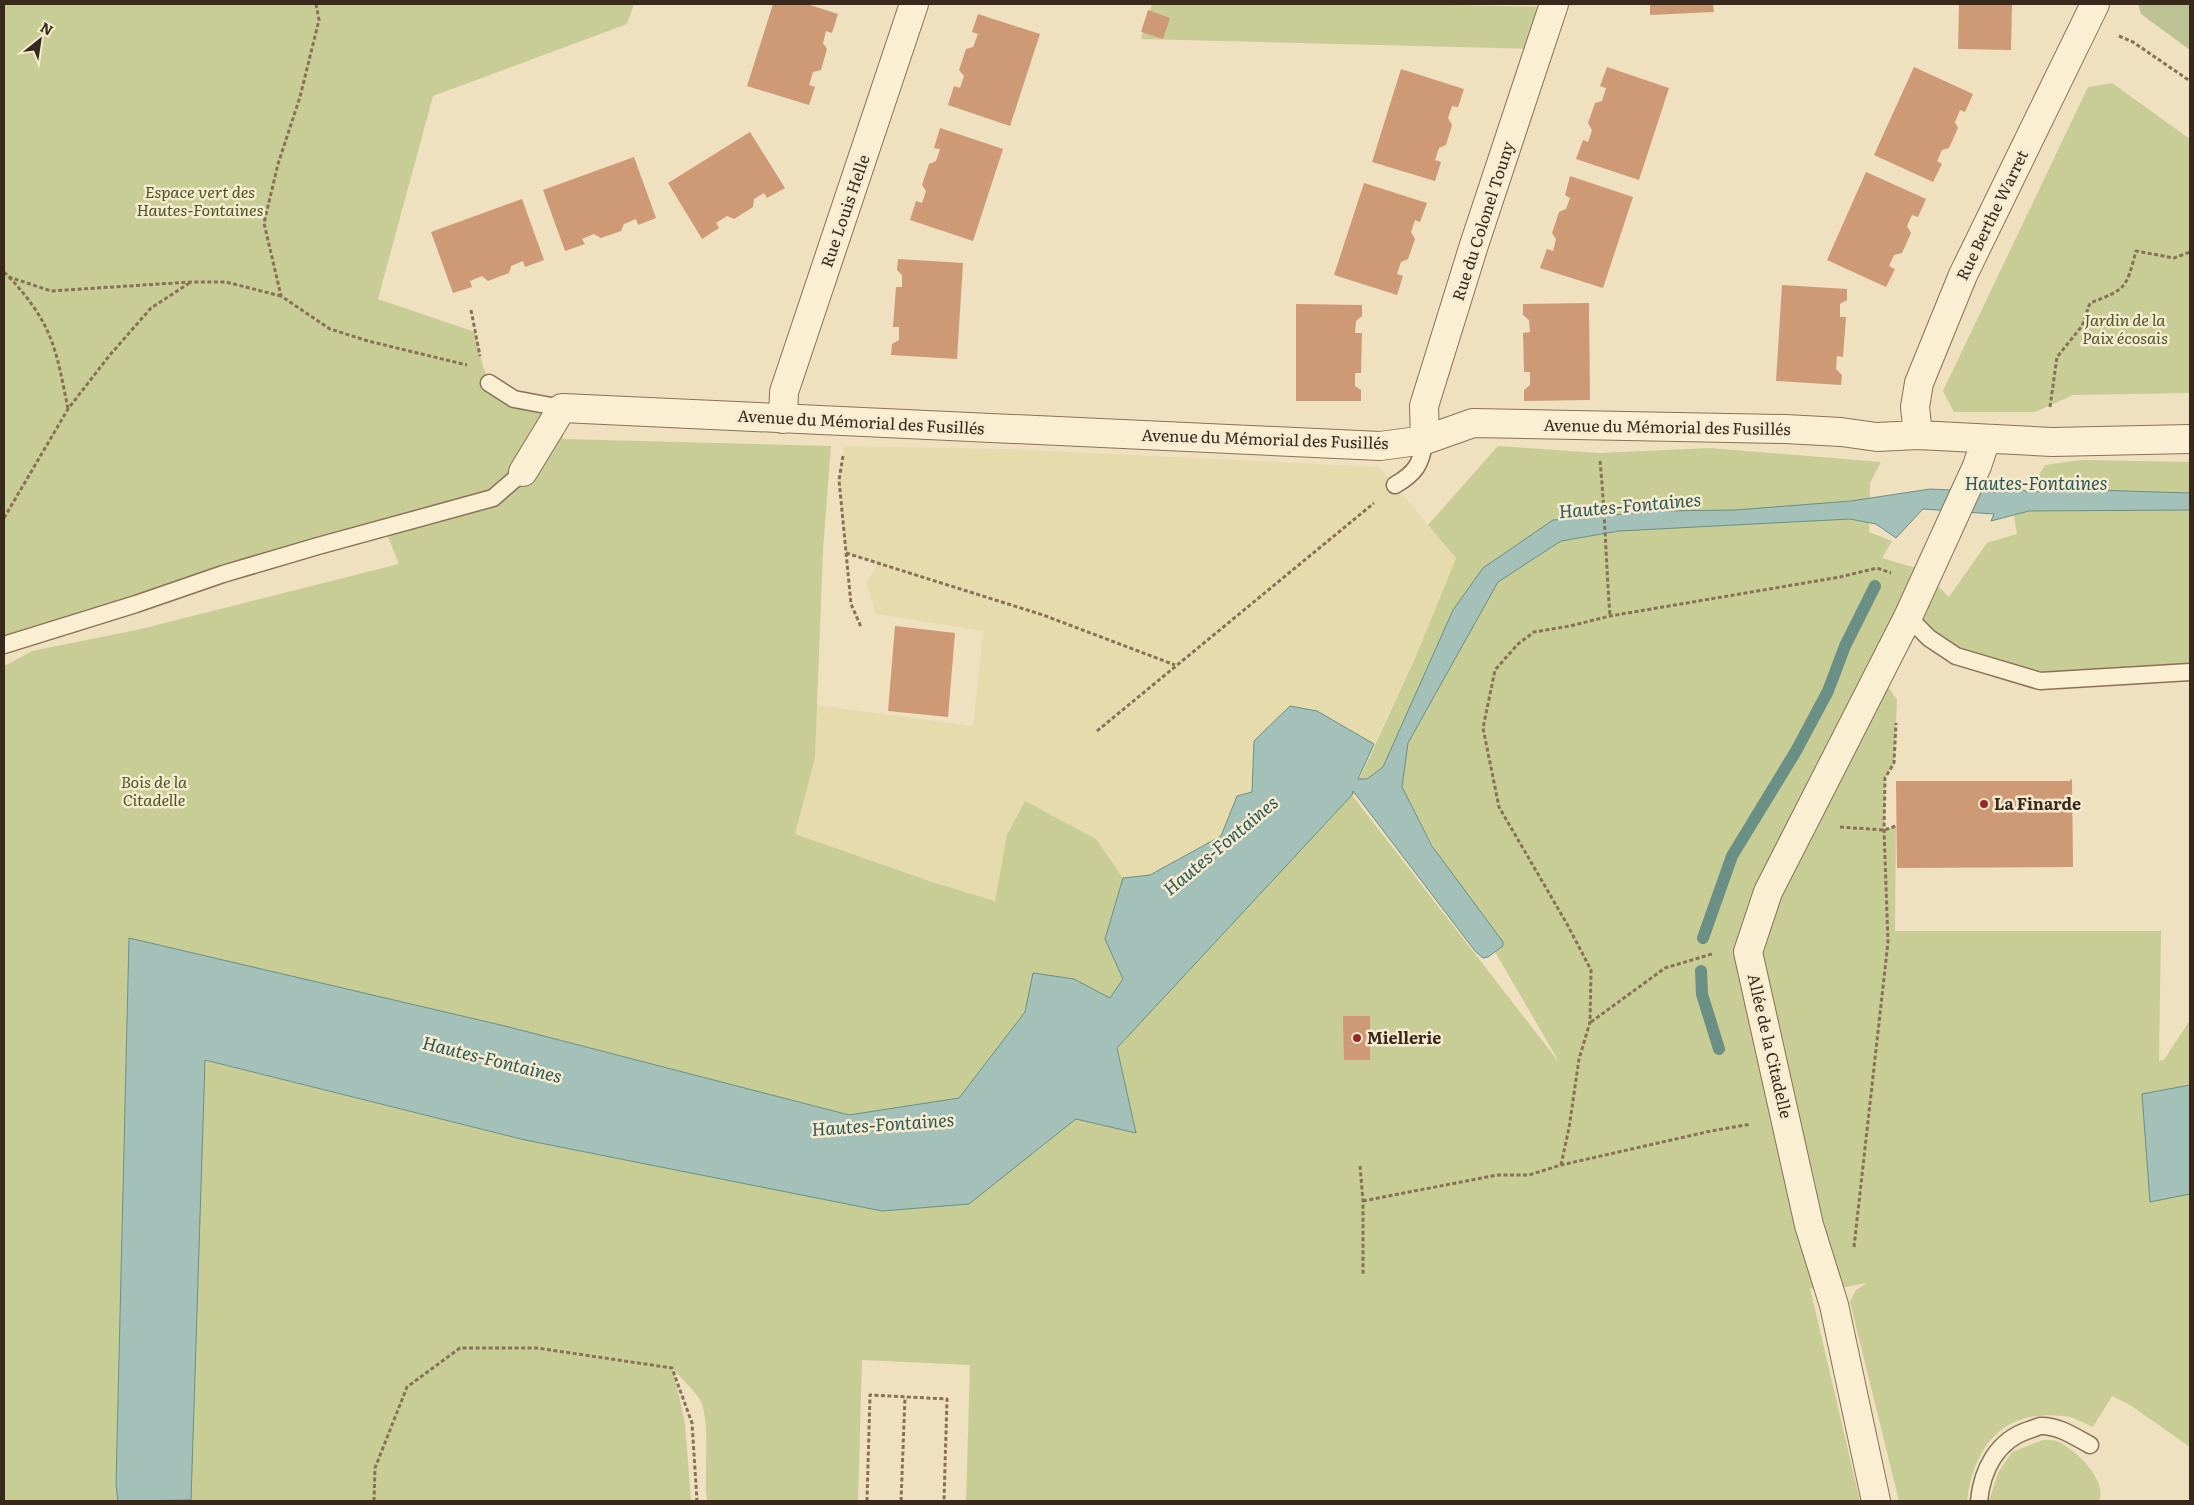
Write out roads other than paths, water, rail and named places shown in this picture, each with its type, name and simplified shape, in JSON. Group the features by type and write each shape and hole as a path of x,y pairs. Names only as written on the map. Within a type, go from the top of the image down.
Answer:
{"street":[{"name":"Rue Louis Helle","path":"783,419 784,392 914,4"},
{"name":"Rue du Colonel Touny","path":"1425,440 1424,406 1474,245 1554,4"},
{"name":"Rue Berthe Warret","path":"1918,435 1915,407 1919,383 1963,275 2096,4"},
{"name":"Avenue du Mémorial des Fusillés","path":"562,408 1380,446 1425,440 1472,423 1785,429 1841,432 1877,437 1918,435 2052,442 2190,439"},
{"path":"523,472 562,408"},
{"name":"Allée de la Citadelle","path":"1876,1501 1834,1305 1809,1225 1748,952 1768,892 1908,617 1968,484 1986,439"}],"lane":[{"path":"489,383 514,399 562,408"},
{"path":"1396,485 1412,476 1422,457 1425,440"},
{"path":"4,645 136,604 232,571 493,498 523,472"},
{"path":"1908,617 1929,638 1956,656 2040,681 2190,672"},
{"path":"1980,1501 1981,1488 1987,1467 1998,1450 2018,1434 2040,1426 2063,1430 2090,1445"}],"water":[{"name":"Hautes-Fontaines","path":"2014,486 2028,492 2093,490 2190,493 2190,510 2029,511 1991,521 1994,514 1923,509 1896,538 1876,524 1850,519 1619,531 1561,541 1498,582 1408,743 1402,787 1432,846 1503,942 1503,946 1488,957 1483,958 1475,951 1353,791 1352,795 1117,1048 1136,1133 1076,1119 969,1204 882,1211 525,1140 205,1060 191,1500 118,1501 116,1485 129,938 505,1026 849,1115 959,1098 1025,1012 1033,973 1074,979 1110,998 1123,979 1105,939 1123,878 1150,875 1221,836 1237,796 1252,792 1254,741 1290,706 1317,711 1374,744 1358,779 1367,779 1383,767 1453,610 1483,568 1553,520 1659,511 1735,510 1851,501 1930,489 1995,492"},
{"path":"2190,1085 2190,1194 2150,1202 2142,1094"}],"waterway":[{"path":"1703,938 1732,856 1796,751 1828,691 1845,646 1875,586"},
{"path":"1701,971 1702,994 1719,1049"}],"place":[{"name":"La Finarde","path":"1984,804"},
{"name":"Miellerie","path":"1357,1038"}],"park label":[{"name":"Espace vert des Hautes-Fontaines","path":"200,201"},
{"name":"Jardin de la Paix écosais","path":"2125,329"},
{"name":"Bois de la Citadelle","path":"154,791"}]}
